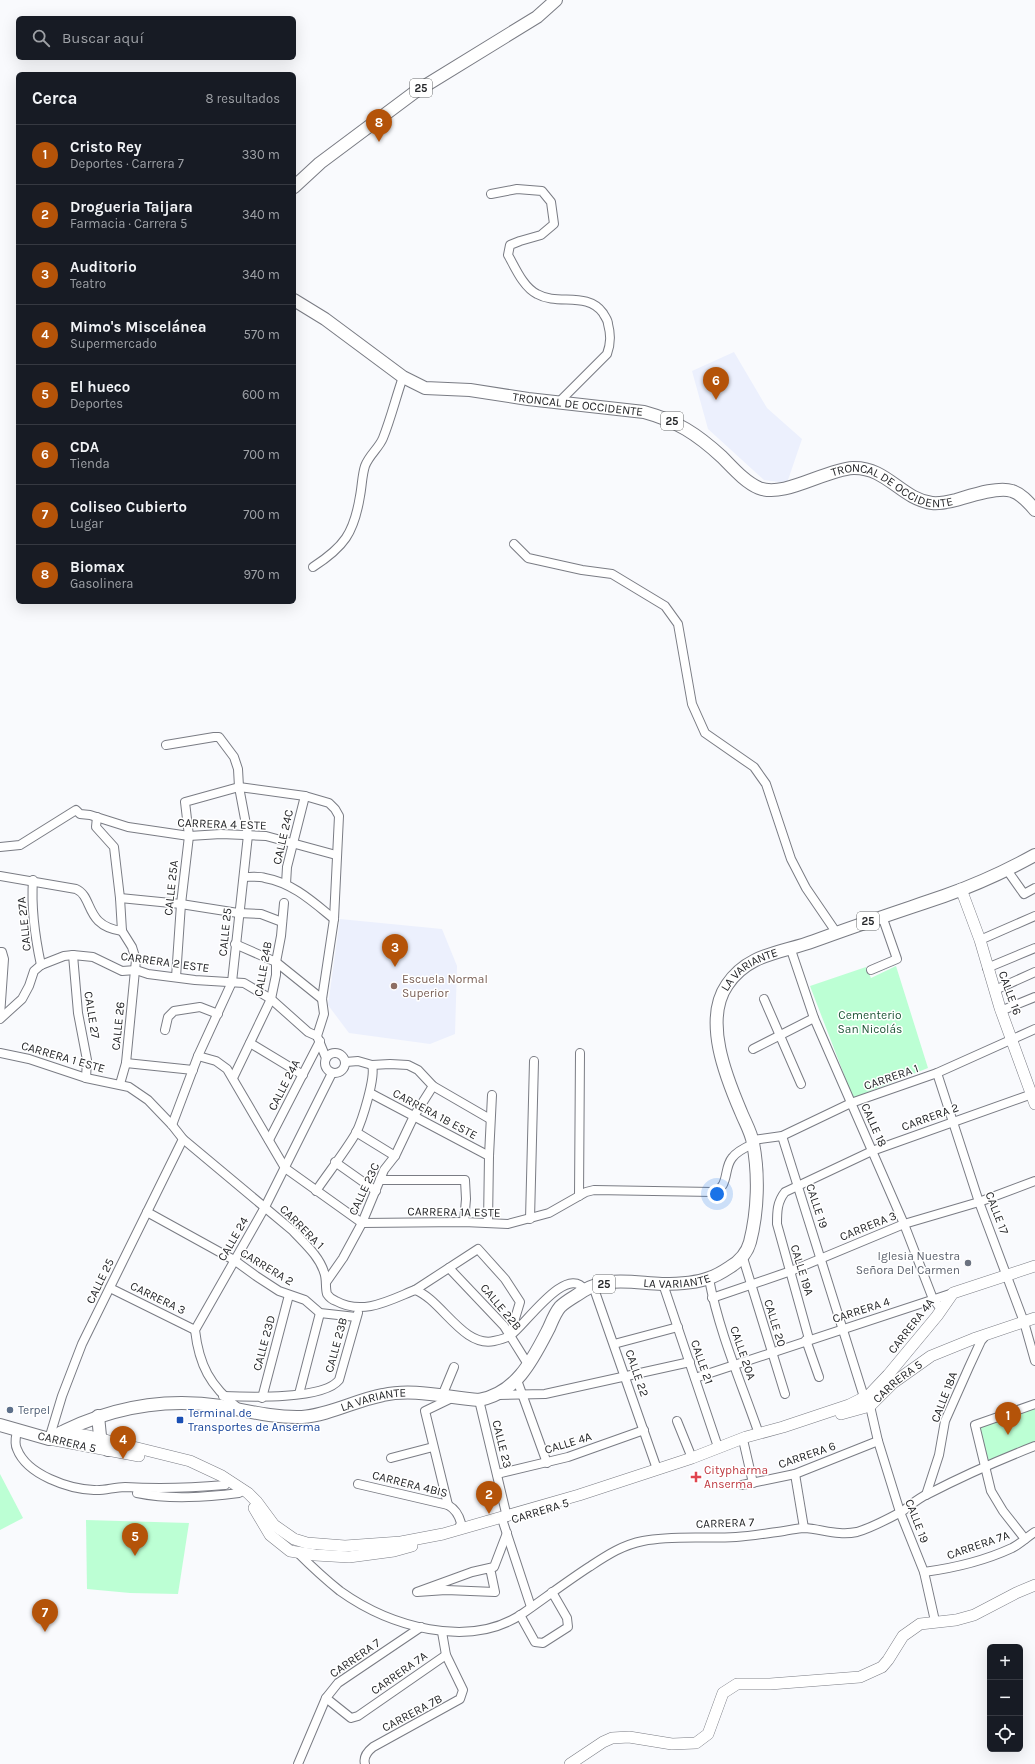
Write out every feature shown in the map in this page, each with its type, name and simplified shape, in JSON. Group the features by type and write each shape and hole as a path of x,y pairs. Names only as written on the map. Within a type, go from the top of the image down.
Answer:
{"main road":[{"name":"25","path":"296,185 320,164 388,112 441,75 537,17 556,0"},
{"name":"TRONCAL DE OCCIDENTE","path":"296,301 325,319 403,377 426,388 470,390 528,399 644,412 676,423 691,431 707,443 750,483 765,490 785,489 840,470 861,468 879,473 914,497 923,501 940,503 979,494 1008,490 1020,495 1035,510"},
{"name":"LA VARIANTE","path":"49,1439 61,1432 98,1416 133,1407 169,1403 204,1404 265,1415 302,1417 328,1412 384,1394 402,1392 479,1400 496,1395 517,1380 529,1366 560,1307 589,1288 626,1281 663,1284 709,1278 735,1264 743,1258 750,1242 755,1206 756,1169 753,1142 734,1095 718,1042 718,1004 726,986 737,973 752,961 772,952 810,942 961,889 1007,870 1035,855"},
{"path":"98,1416 101,1440 108,1450"},
{"name":"CARRERA 5","path":"0,1425 49,1439"}],"street":[{"path":"491,194 517,189 542,191 552,202 554,224 541,235 520,240 510,245 508,255 526,285 536,294 552,298 591,302 599,308 608,321 611,336 607,354 559,402"},
{"path":"313,566 336,551 341,546 350,531 357,511 365,468 368,460 383,439 403,377"},
{"path":"514,544 528,558 582,570 612,574 665,606 678,624 692,704 705,733 754,767 766,784 791,859 806,888 836,932"},
{"name":"CALLE 25","path":"166,745 219,737 234,757 239,775 239,787 248,835 244,877 238,913 232,982 198,1056 172,1125"},
{"path":"239,787 305,796"},
{"name":"CALLE 25A","path":"176,977 181,904 189,836 185,802 239,787"},
{"name":"CALLE 24A","path":"269,1140 303,1076 318,1038 324,1014 322,1000 334,918 339,816 336,809 329,804 305,796"},
{"name":"CALLE 24C","path":"286,884 293,843 305,796"},
{"name":"CARRERA 4 ESTE","path":"0,847 20,845 76,810 80,814 98,817 128,827 189,836 221,834 266,836 336,855"},
{"path":"98,817 96,827 114,847 122,931 132,947 136,960 136,970"},
{"path":"1007,870 1024,894 1035,888"},
{"path":"0,876 33,880 79,890 95,919 113,930 122,931"},
{"path":"244,877 264,877 286,884 305,895 334,918"},
{"name":"CALLE 27A","path":"33,880 32,901 41,965"},
{"name":"CALLE 16","path":"961,889 980,940 987,968 1034,1097"},
{"path":"120,898 181,904 238,913 261,914 282,922"},
{"name":"CALLE 24B","path":"233,1078 271,999 276,975 276,962 284,903"},
{"path":"871,970 897,959 882,916"},
{"path":"980,940 1035,916"},
{"path":"235,944 276,962 322,1000"},
{"name":"CALLE 18","path":"790,948 814,1018 904,1224 933,1299 941,1309"},
{"path":"987,968 1035,948"},
{"path":"0,1017 4,959 1,952"},
{"name":"CARRERA 2 ESTE","path":"41,965 64,956 73,955 93,957 122,971 136,970 148,974 244,983 271,999 308,1032 318,1038"},
{"name":"CALLE 27","path":"73,955 78,1013 87,1060 86,1078"},
{"path":"0,1017 22,999 29,986 34,971 41,965"},
{"name":"CALLE 26","path":"120,1084 126,1063 136,970"},
{"path":"995,990 1035,972"},
{"path":"1003,1010 1035,997"},
{"path":"764,1000 801,1084"},
{"path":"165,1030 168,1017 174,1011 200,1007 218,1014"},
{"path":"753,1049 814,1018"},
{"name":"CARRERA 1","path":"753,1142 782,1136 851,1103 975,1058 1035,1029"},
{"path":"318,1038 326,1058"},
{"path":"250,1043 303,1076"},
{"name":"CARRERA 1 ESTE","path":"0,1053 29,1059 86,1078 120,1084"},
{"path":"339,1053 343,1055 346,1062 344,1068 339,1073 332,1073 327,1070 324,1064 326,1058 330,1054 339,1053"},
{"path":"579,1196 580,1053"},
{"path":"198,1056 216,1061 227,1069 285,1168 362,1223"},
{"path":"346,1062 358,1061 372,1065 408,1065 418,1070 429,1080 432,1086 490,1119"},
{"path":"530,1219 534,1061"},
{"path":"126,1063 193,1070"},
{"path":"316,1191 356,1132 370,1093 374,1071 372,1065"},
{"name":"CALLE 24","path":"195,1330 265,1207 332,1073"},
{"name":"CALLE 17","path":"937,1073 979,1202 1024,1322 1035,1361"},
{"name":"CARRERA 1","path":"120,1084 138,1092 172,1125 183,1139 293,1231 319,1261 326,1281 327,1294 332,1299 358,1312 415,1290"},
{"name":"CALLE 23C","path":"326,1281 343,1258 362,1223 384,1170 395,1156 414,1116 432,1086"},
{"name":"CARRERA 1B ESTE","path":"370,1093 489,1156"},
{"path":"488,1223 490,1119 492,1094"},
{"name":"CARRERA 2","path":"777,1206 780,1198 785,1192 872,1151 954,1122 1034,1097"},
{"path":"356,1132 395,1156"},
{"name":"CALLE 19","path":"782,1136 822,1258 900,1512 924,1572 935,1621"},
{"name":"CALLE 25","path":"49,1439 62,1396 82,1344 183,1139"},
{"name":"CARRERA 1A ESTE","path":"362,1223 464,1222 508,1224 530,1219 555,1210 579,1196 594,1190 707,1192 718,1190 725,1181 728,1166 732,1157 753,1142"},
{"path":"335,1162 376,1191"},
{"path":"380,1180 465,1180 466,1199 464,1222"},
{"name":"CARRERA 3","path":"712,1298 791,1271 904,1224 979,1202 1035,1181"},
{"name":"CALLE 19A","path":"777,1206 778,1229 791,1271 818,1377"},
{"name":"CARRERA 2","path":"147,1212 234,1260 256,1276 289,1295 305,1300 320,1313"},
{"path":"415,1290 478,1249 495,1268 520,1302 510,1335"},
{"name":"CALLE 20","path":"743,1258 750,1285 785,1394"},
{"name":"CARRERA 4","path":"695,1378 1035,1266"},
{"name":"CALLE 22B","path":"449,1268 487,1306 510,1335 529,1366"},
{"name":"CALLE 20A","path":"709,1278 712,1298 733,1365 759,1434"},
{"path":"415,1290 425,1295 466,1333 477,1340 493,1342 510,1335 551,1295 565,1284 576,1282 589,1288"},
{"name":"CALLE 21","path":"663,1284 718,1447"},
{"name":"CARRERA 3","path":"110,1288 195,1330"},
{"name":"CALLE 22","path":"589,1288 614,1344 657,1469"},
{"name":"CARRERA 4A","path":"888,1375 953,1293"},
{"name":"CALLE 23D","path":"262,1398 289,1295"},
{"path":"223,1396 262,1398 299,1394 320,1313 358,1312"},
{"name":"CALLE 23B","path":"299,1394 334,1386 339,1380 358,1312"},
{"name":"CARRERA 5","path":"49,1439 171,1461 201,1471 246,1498 270,1536 290,1551 349,1557 394,1551 595,1494 833,1416 867,1402 931,1356 1035,1318"},
{"path":"614,1344 678,1327"},
{"path":"195,1330 203,1366 212,1382 223,1396 240,1410"},
{"name":"CALLE 18A","path":"926,1494 939,1455 945,1421 981,1341 986,1335"},
{"path":"496,1395 545,1394 690,1362"},
{"path":"454,1367 447,1397 425,1411 433,1447 451,1507 461,1523 458,1530"},
{"name":"CARRERA 5","path":"61,1432 190,1461 222,1476 248,1493 257,1502 274,1525 294,1539 307,1543 345,1546 401,1542 505,1519 692,1458 718,1447 849,1405 867,1402 888,1375"},
{"path":"517,1380 547,1463"},
{"name":"CALLE 23","path":"479,1400 497,1474 507,1533 531,1607"},
{"path":"1025,1539 1003,1511 991,1491 975,1425 1035,1404"},
{"path":"678,1421 692,1458"},
{"name":"CALLE 4A","path":"497,1474 568,1457 644,1430"},
{"path":"17,1431 16,1448 22,1457 43,1475 62,1484 82,1490 96,1490 113,1487 174,1488 225,1485"},
{"name":"CARRERA 6","path":"742,1485 795,1474 878,1441"},
{"path":"744,1444 753,1483"},
{"name":"CARRERA 7","path":"298,1553 319,1574 342,1592 360,1603 393,1619 421,1628 442,1632 470,1633 506,1622 520,1615 614,1551 627,1545 642,1541 688,1537 737,1537 804,1528 835,1533 855,1532 865,1529 900,1512 926,1494 1035,1446"},
{"path":"391,1458 433,1447"},
{"path":"795,1474 804,1528"},
{"name":"CARRERA 4BIS","path":"358,1484 451,1507"},
{"path":"113,1487 144,1494 176,1497 208,1497 239,1493"},
{"name":"CARRERA 7A","path":"924,1572 949,1569 969,1564 1013,1548 1035,1532"},
{"path":"490,1568 495,1592 446,1590 417,1592 472,1572 494,1567 507,1533"},
{"path":"570,1764 598,1745 612,1738 629,1736 672,1744 696,1743 708,1734 723,1693 737,1684 770,1684 860,1677 882,1667 888,1660 897,1643 912,1629 920,1624 935,1621 956,1620 974,1615 1016,1593 1035,1585"},
{"path":"520,1615 535,1642 539,1644 568,1627 568,1623 552,1592"},
{"name":"CARRERA 7","path":"298,1764 326,1698 338,1683 421,1628"},
{"path":"442,1632 446,1654"},
{"name":"CARRERA 7A","path":"326,1698 351,1718 366,1711 446,1654"},
{"name":"CARRERA 7B","path":"365,1764 364,1759 369,1750 460,1699 463,1693 461,1686 446,1654"}],"shaded area":[{"path":"734,352 767,408 802,439 787,483 764,480 708,429 692,371"},
{"name":"Escuela Normal Superior","path":"340,919 442,929 457,966 455,1034 430,1044 349,1033 328,1005"}],"green space":[{"name":"Cementerio San Nicolás","path":"896,966 928,1068 853,1098 810,986 866,967 871,978"},
{"path":"1035,1408 1035,1443 989,1462 979,1427"},
{"path":"0,1474 23,1518 0,1530"},
{"path":"86,1520 189,1523 178,1594 130,1593 87,1589"}],"place":[{"name":"Biomax","path":"379,142"},
{"name":"CDA","path":"716,400"},
{"name":"Auditorio","path":"395,967"},
{"name":"Escuela Normal Superior","path":"394,986"},
{"name":"Iglesia Nuestra Señora Del Carmen","path":"968,1263"},
{"name":"Terpel","path":"10,1410"},
{"name":"Terminal de Transportes de Anserma","path":"180,1420"},
{"name":"Cristo Rey","path":"1008,1435"},
{"name":"Mimo's Miscelánea","path":"123,1459"},
{"name":"Citypharma Anserma","path":"696,1477"},
{"name":"Drogueria Taijara","path":"489,1514"},
{"name":"El hueco","path":"135,1556"},
{"name":"Coliseo Cubierto","path":"45,1632"}]}
